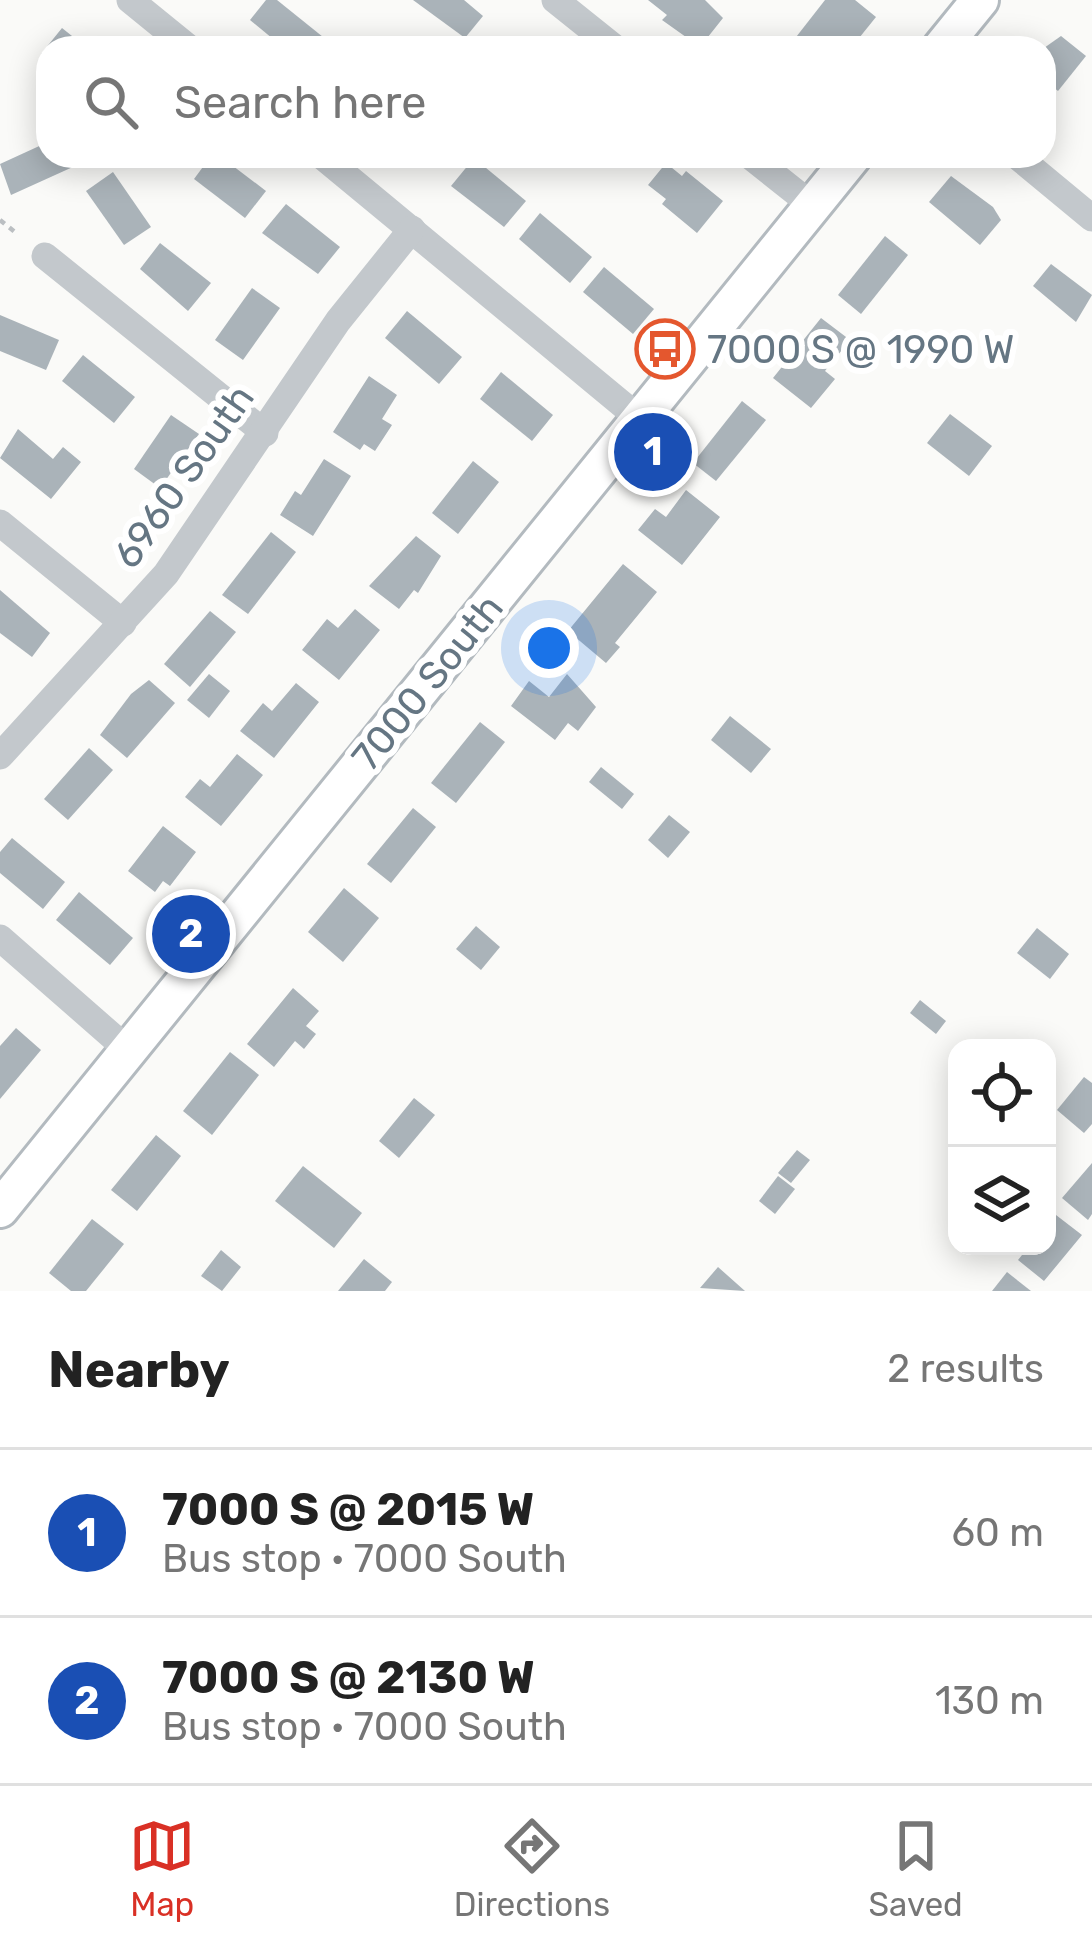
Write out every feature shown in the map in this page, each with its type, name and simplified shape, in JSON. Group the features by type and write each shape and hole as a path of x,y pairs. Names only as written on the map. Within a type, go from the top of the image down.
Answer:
{"main road":[{"path":"951,36 980,0"},
{"name":"7000 South","path":"0,1208 843,168"}],"street":[{"path":"130,0 174,36"},
{"path":"555,0 600,36"},
{"path":"337,168 640,419"},
{"path":"765,168 813,206"},
{"path":"1031,168 1092,218"},
{"name":"6960 South","path":"0,756 123,623 211,515 338,321 412,229"},
{"path":"45,256 265,433"},
{"path":"0,524 123,623"},
{"path":"0,938 128,1051"}],"path":[{"path":"0,220 16,232"}],"building":[{"path":"266,0 277,0 322,36 269,36 250,20"},
{"path":"413,0 464,0 483,16 462,36"},
{"path":"648,0 705,0 723,18 709,36 685,36 662,20 667,15"},
{"path":"825,0 855,0 876,17 861,36 797,36"},
{"path":"1061,36 1086,56 1058,91 1056,89 1056,40"},
{"path":"36,148 36,168 71,168 11,195 0,164"},
{"path":"202,168 236,168 266,191 245,218 194,179"},
{"path":"466,168 486,168 526,201 504,227 451,186"},
{"path":"662,168 672,168 682,176 686,171 723,201 697,233 662,204 666,199 648,185"},
{"path":"113,172 151,227 124,245 86,191"},
{"path":"951,176 993,207 1001,220 980,245 929,202"},
{"path":"286,204 340,247 318,274 262,233"},
{"path":"540,213 592,257 570,283 519,239"},
{"path":"885,236 908,255 861,314 838,295"},
{"path":"160,243 211,283 188,311 140,269"},
{"path":"1051,264 1092,295 1076,322 1033,286"},
{"path":"604,267 654,309 633,334 583,292"},
{"path":"252,288 280,308 243,360 215,340"},
{"path":"407,311 462,357 439,384 385,338"},
{"path":"0,315 59,340 46,370 0,351"},
{"path":"821,318 850,340 825,371 835,379 811,408 773,378"},
{"path":"83,355 135,397 114,423 62,381"},
{"path":"501,372 553,415 532,441 480,399"},
{"path":"369,376 397,395 382,419 392,425 375,451 364,444 360,450 333,432"},
{"path":"742,401 766,420 716,481 693,463"},
{"path":"950,414 992,446 969,476 927,443"},
{"path":"171,415 199,434 160,488 134,469"},
{"path":"18,429 53,459 63,447 81,462 51,499 0,458"},
{"path":"324,459 351,476 313,536 280,515 295,491 301,495"},
{"path":"473,461 499,482 458,534 432,513"},
{"path":"686,490 720,517 682,565 638,530 655,509 666,517"},
{"path":"271,532 296,552 248,614 222,595"},
{"path":"416,536 441,556 418,593 414,590 399,609 369,586"},
{"path":"623,564 657,592 615,643 620,647 606,663 568,631"},
{"path":"0,590 50,633 32,657 0,633"},
{"path":"355,609 380,630 339,680 302,650 327,619 338,628"},
{"path":"210,611 236,632 190,687 164,664"},
{"path":"209,674 230,691 209,718 187,700"},
{"path":"567,674 596,707 578,731 568,723 555,740 511,706 529,681 549,697"},
{"path":"149,680 175,703 127,758 100,735 131,694"},
{"path":"296,683 319,702 274,758 240,731 263,703 272,711"},
{"path":"730,716 771,749 751,773 711,740"},
{"path":"480,722 505,742 456,803 431,783"},
{"path":"89,748 113,770 68,820 44,799"},
{"path":"237,754 263,775 221,826 185,797 200,779 210,787"},
{"path":"601,767 634,794 622,809 589,782"},
{"path":"413,808 436,827 391,883 367,864"},
{"path":"669,815 690,832 668,858 648,840"},
{"path":"163,826 196,852 170,886 163,881 155,892 128,871"},
{"path":"12,838 65,882 43,909 0,873 0,852"},
{"path":"344,888 379,918 343,962 308,932"},
{"path":"79,892 133,938 110,965 56,920"},
{"path":"476,926 500,947 481,970 456,949"},
{"path":"1037,928 1069,954 1050,979 1017,953"},
{"path":"293,988 319,1011 306,1026 316,1034 304,1049 295,1041 274,1067 247,1044"},
{"path":"920,1000 946,1021 936,1034 910,1013"},
{"path":"16,1028 41,1050 0,1099 0,1046"},
{"path":"230,1052 259,1075 212,1135 183,1111"},
{"path":"1084,1077 1092,1083 1092,1124 1084,1133 1057,1110"},
{"path":"414,1098 435,1115 399,1158 379,1141"},
{"path":"156,1135 181,1156 137,1211 111,1190"},
{"path":"797,1150 810,1160 791,1183 778,1173"},
{"path":"1092,1163 1092,1214 1088,1220 1062,1198"},
{"path":"303,1166 362,1213 334,1248 275,1201"},
{"path":"778,1176 795,1189 775,1214 759,1201"},
{"path":"1056,1215 1082,1235 1044,1281 1018,1260 1022,1255 1056,1255"},
{"path":"92,1219 124,1244 86,1291 71,1291 49,1273"},
{"path":"221,1250 241,1267 222,1291 201,1276"},
{"path":"364,1259 392,1282 385,1291 338,1291"},
{"path":"718,1267 745,1291 700,1288"},
{"path":"1007,1272 1031,1291 992,1291"}],"place":[{"name":"7000 S @ 1990 W","path":"665,349"},
{"name":"7000 S @ 2015 W","path":"653,452"},
{"name":"7000 S @ 2130 W","path":"191,934"}]}
